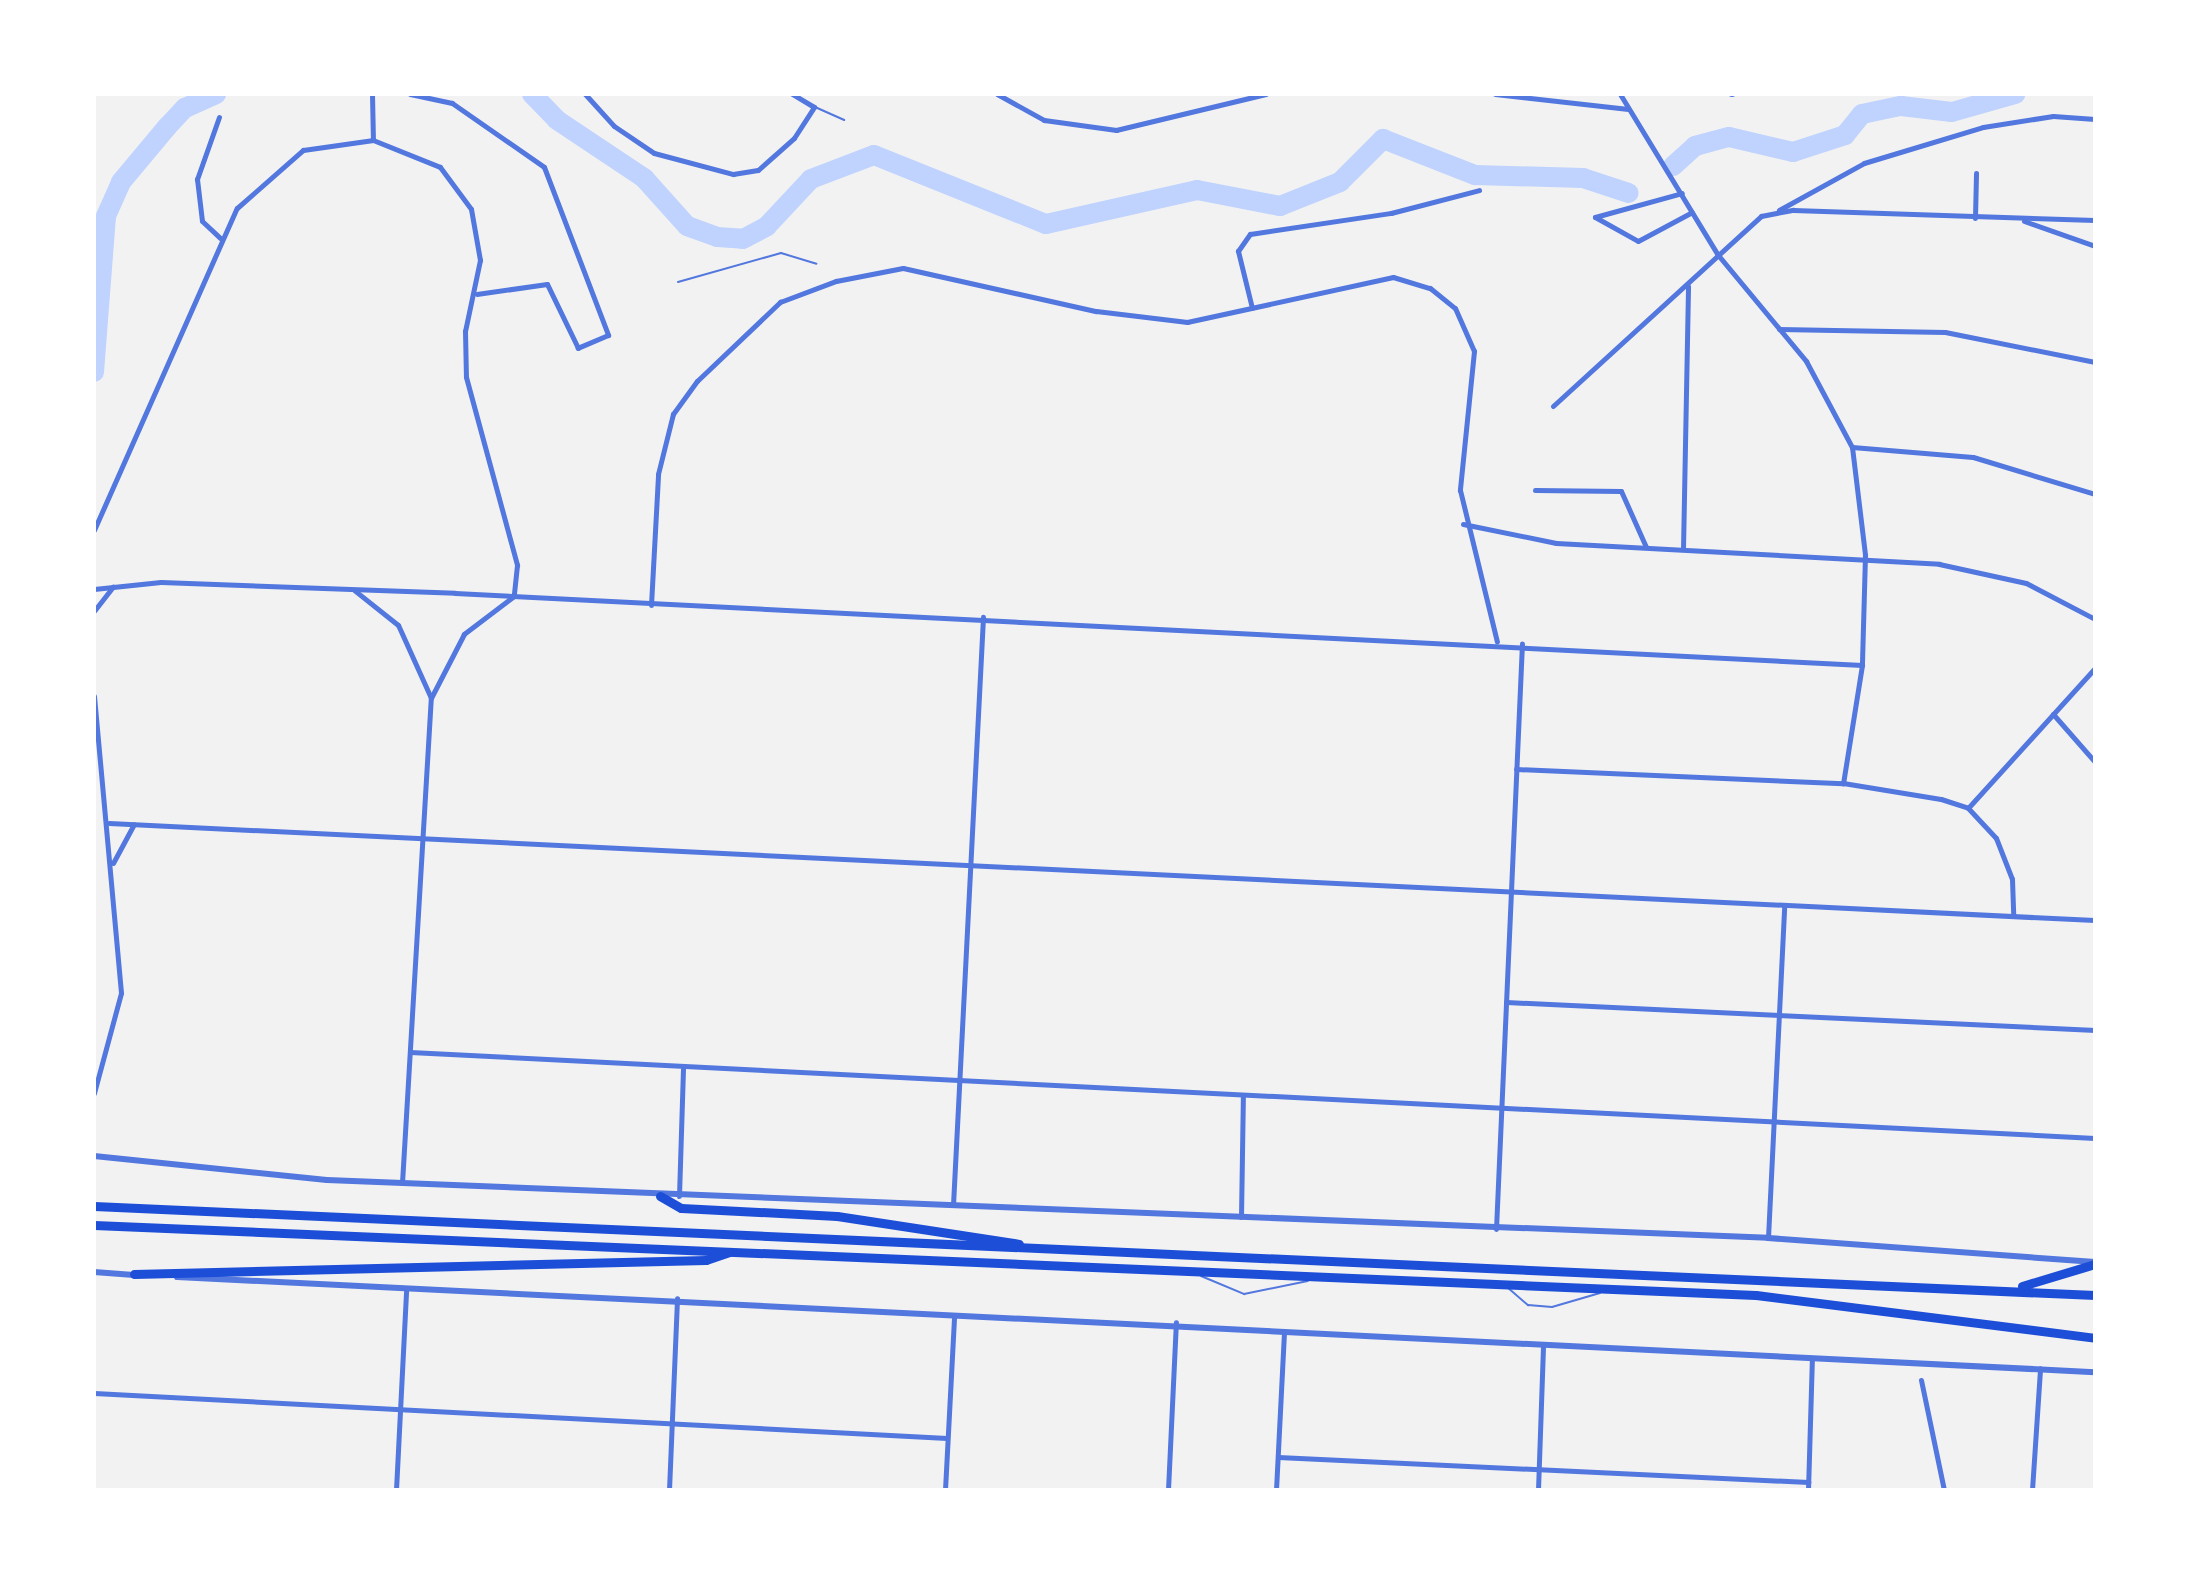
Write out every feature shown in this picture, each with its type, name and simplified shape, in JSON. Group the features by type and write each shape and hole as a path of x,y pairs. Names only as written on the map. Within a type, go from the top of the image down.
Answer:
{"highway":[{"path":"660,1196 681,1208 878,1220 1058,1252"},
{"path":"94,1206 1058,1252 1992,1288 2095,1295"},
{"path":"94,1225 1313,1279 1756,1295 2095,1338"},
{"path":"134,1274 706,1260 733,1251"},
{"path":"1992,1288 2048,1281 2095,1263"}],"street":[{"path":"372,94 373,140"},
{"path":"410,94 452,103 544,167 608,335 578,348 547,284 477,294"},
{"path":"585,94 614,126 654,153 733,174 777,158 814,107 792,94"},
{"path":"997,94 1044,120 1116,130 1266,94"},
{"path":"1495,94 1629,109"},
{"path":"1620,94 1718,255 1828,395 1852,447 1865,555 1862,665 1843,783"},
{"path":"1553,406 1688,285 1744,228 1864,163 1983,127 2053,116 2095,119"},
{"path":"219,117 197,179 202,221 221,238"},
{"path":"94,530 221,238 237,208 282,163 331,141 373,140 440,167 461,192 478,234 477,294 463,354 513,536 514,596"},
{"path":"1975,218 1976,173"},
{"path":"1252,308 1238,251 1250,234 1399,211 1479,190"},
{"path":"1682,193 1595,217 1638,241 1692,212"},
{"path":"1777,211 2095,220"},
{"path":"2023,220 2095,246"},
{"path":"651,605 658,474 673,414 697,381 780,302 836,281 903,268 1147,321 1199,321 1393,277 1430,288 1455,308 1477,373 1461,464 1463,524 1497,642"},
{"path":"1683,549 1688,285"},
{"path":"1778,329 1945,332 2095,362"},
{"path":"1852,447 1973,457 2095,494"},
{"path":"1535,490 1621,491 1646,547"},
{"path":"1463,524 1556,543 1865,555 1999,575 2095,619"},
{"path":"94,589 114,585 514,596 651,605 983,617 1497,642 1862,665"},
{"path":"94,611 114,585"},
{"path":"353,590 398,625 431,698"},
{"path":"402,1183 431,698 464,634 514,596"},
{"path":"953,1205 974,867 983,617"},
{"path":"1496,1229 1522,644"},
{"path":"1968,808 2095,668"},
{"path":"94,696 109,823 121,993 94,1093"},
{"path":"2053,714 2095,762"},
{"path":"1516,769 1843,783 1968,808 2006,858 2013,916"},
{"path":"109,823 2095,920"},
{"path":"112,868 134,824"},
{"path":"1768,1238 1784,906"},
{"path":"1506,1002 2095,1030"},
{"path":"410,1052 683,1069 1502,1109 1775,1119 2095,1138"},
{"path":"679,1197 683,1069"},
{"path":"1241,1217 1243,1095"},
{"path":"94,1155 402,1183 679,1197 1768,1238 2095,1263"},
{"path":"94,1272 406,1290 677,1298 954,1317 1176,1322 1284,1331 2095,1372"},
{"path":"396,1490 406,1290"},
{"path":"669,1490 677,1298"},
{"path":"945,1490 954,1317"},
{"path":"1168,1490 1176,1322"},
{"path":"1276,1490 1284,1331"},
{"path":"1538,1490 1543,1344"},
{"path":"1808,1490 1812,1357"},
{"path":"2032,1490 2040,1367"},
{"path":"1921,1380 1944,1490"},
{"path":"94,1393 671,1421 947,1438"},
{"path":"1278,1457 1539,1465 1808,1482"}],"lane":[{"path":"814,107 844,120"},
{"path":"678,282 781,253 816,264"},
{"path":"1197,1273 1244,1294 1313,1279"},
{"path":"1506,1287 1528,1305 1552,1307 1605,1290"}],"waterway":[{"path":"94,372 106,216 121,182 167,127 185,108 216,94"},
{"path":"532,94 557,120 644,178 687,226 717,237 743,239 767,226 811,179 874,155 1046,224 1197,190 1280,206 1340,182 1383,139 1475,175 1583,178 1629,193"},
{"path":"1673,166 1695,146 1729,137 1793,152 1845,135 1862,114 1901,106 1952,112 2015,94"}]}
